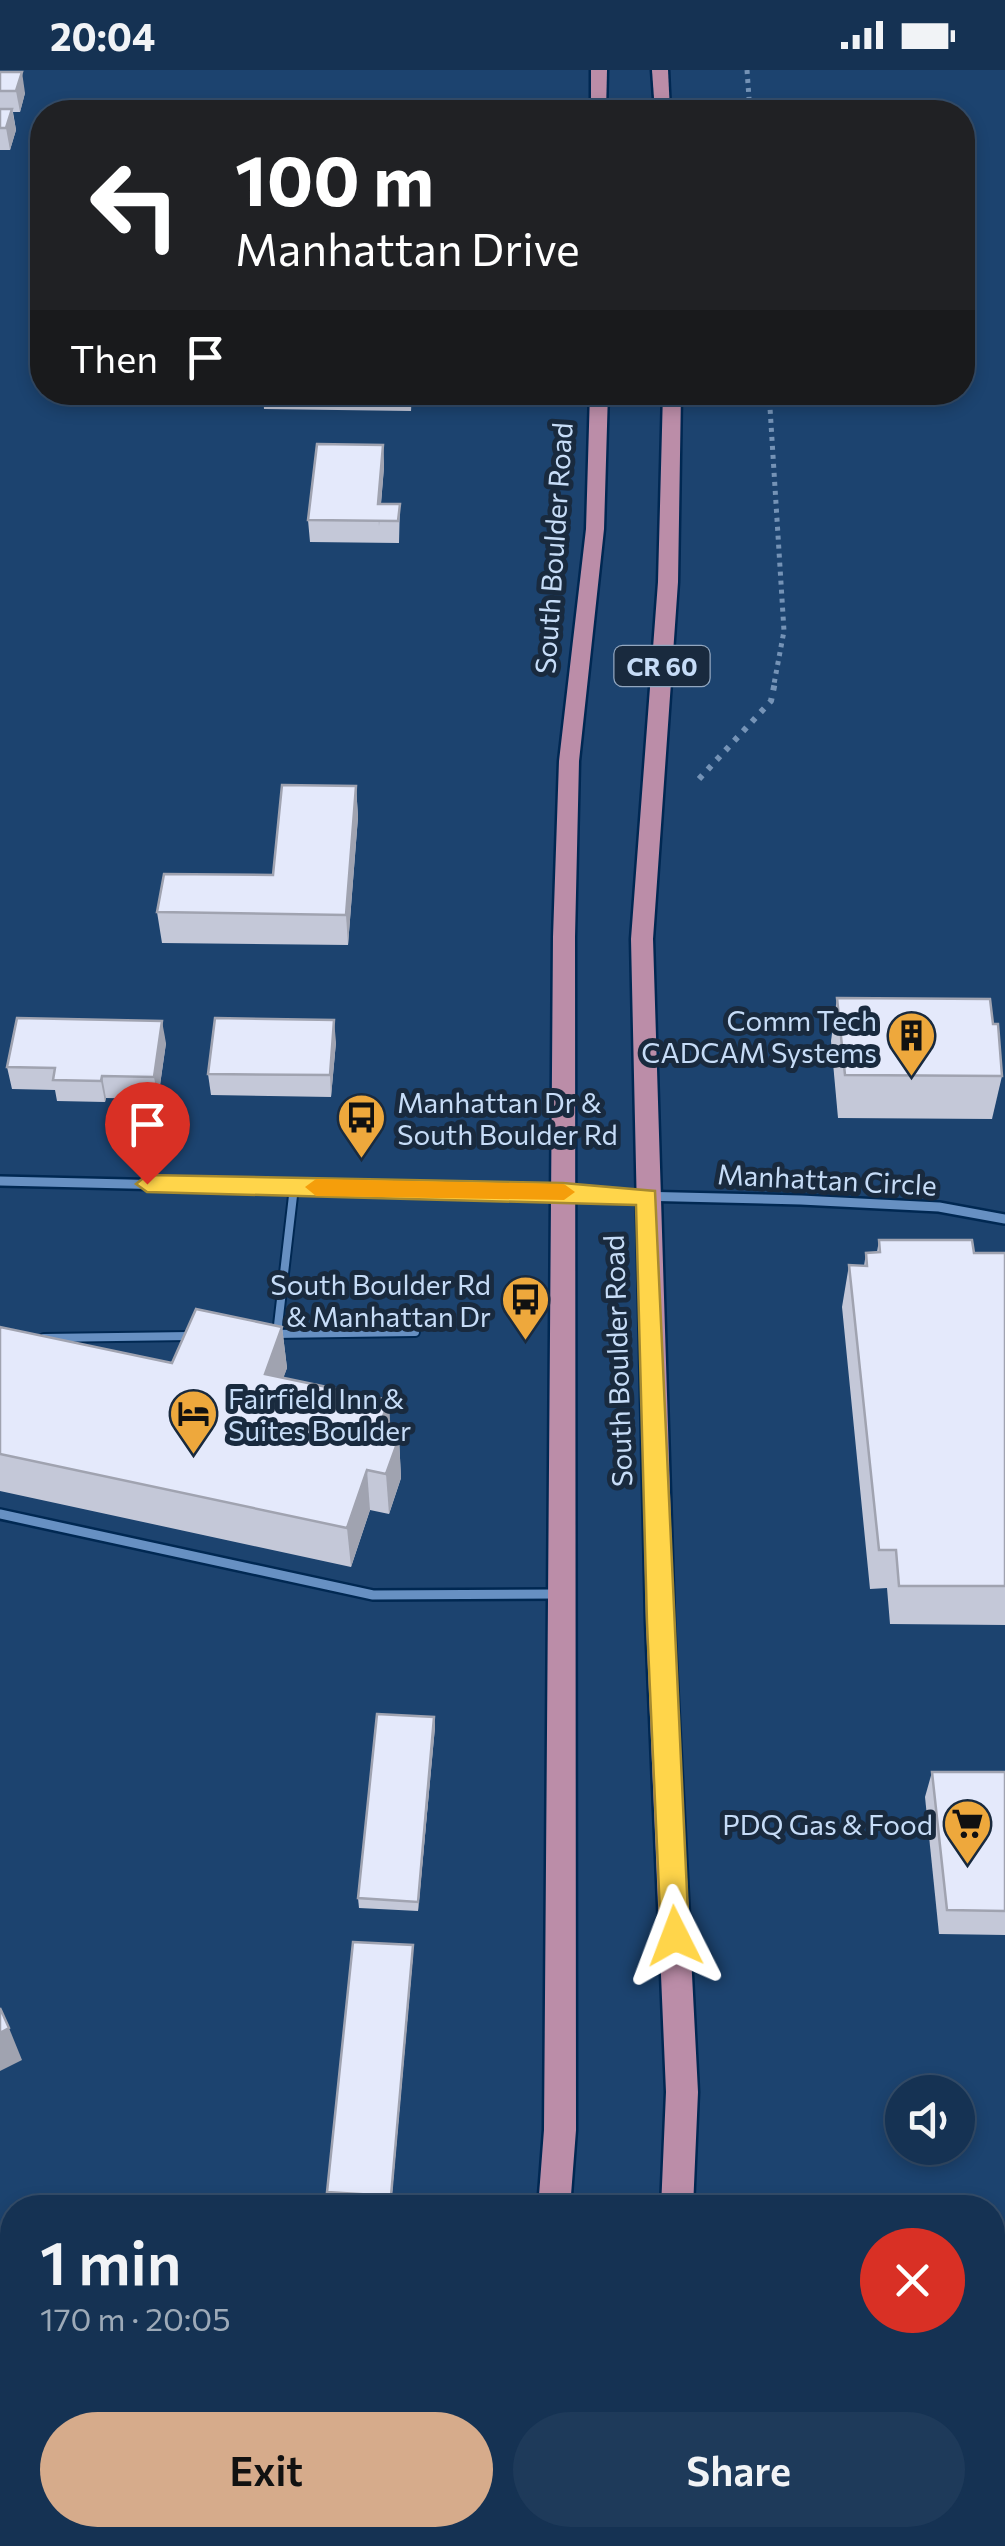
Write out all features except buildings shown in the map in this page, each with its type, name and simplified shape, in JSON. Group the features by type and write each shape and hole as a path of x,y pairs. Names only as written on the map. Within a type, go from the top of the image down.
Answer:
{"main road":[{"path":"599,70 599,100"},
{"path":"660,70 663,100"},
{"name":"South Boulder Road","path":"555,2195 560,2130 564,936 569,761 595,528 599,405"},
{"name":"South Boulder Road","path":"672,405 668,582 642,939 660,1623 682,2092 678,2195"}],"street":[{"name":"Manhattan Circle","path":"0,1181 563,1192 939,1207 1005,1218"}],"lane":[{"path":"277,1334 294,1187"},
{"path":"257,1334 415,1332"},
{"path":"40,1338 198,1336"},
{"path":"0,1514 373,1594 562,1594"}],"path":[{"path":"747,70 749,100"},
{"path":"699,779 771,701 784,631 770,405"}],"slow traffic":[{"path":"316,1187 564,1192"}],"place":[{"name":"Comm Tech CADCAM Systems","path":"912,1078"},
{"name":"Manhattan Dr & South Boulder Rd","path":"362,1160"},
{"name":"South Boulder Rd & Manhattan Dr","path":"526,1342"},
{"name":"Fairfield Inn & Suites Boulder","path":"193,1456"},
{"name":"PDQ Gas & Food","path":"968,1866"}],"route":[{"path":"147,1184 647,1197 660,1623 675,1936"}]}
